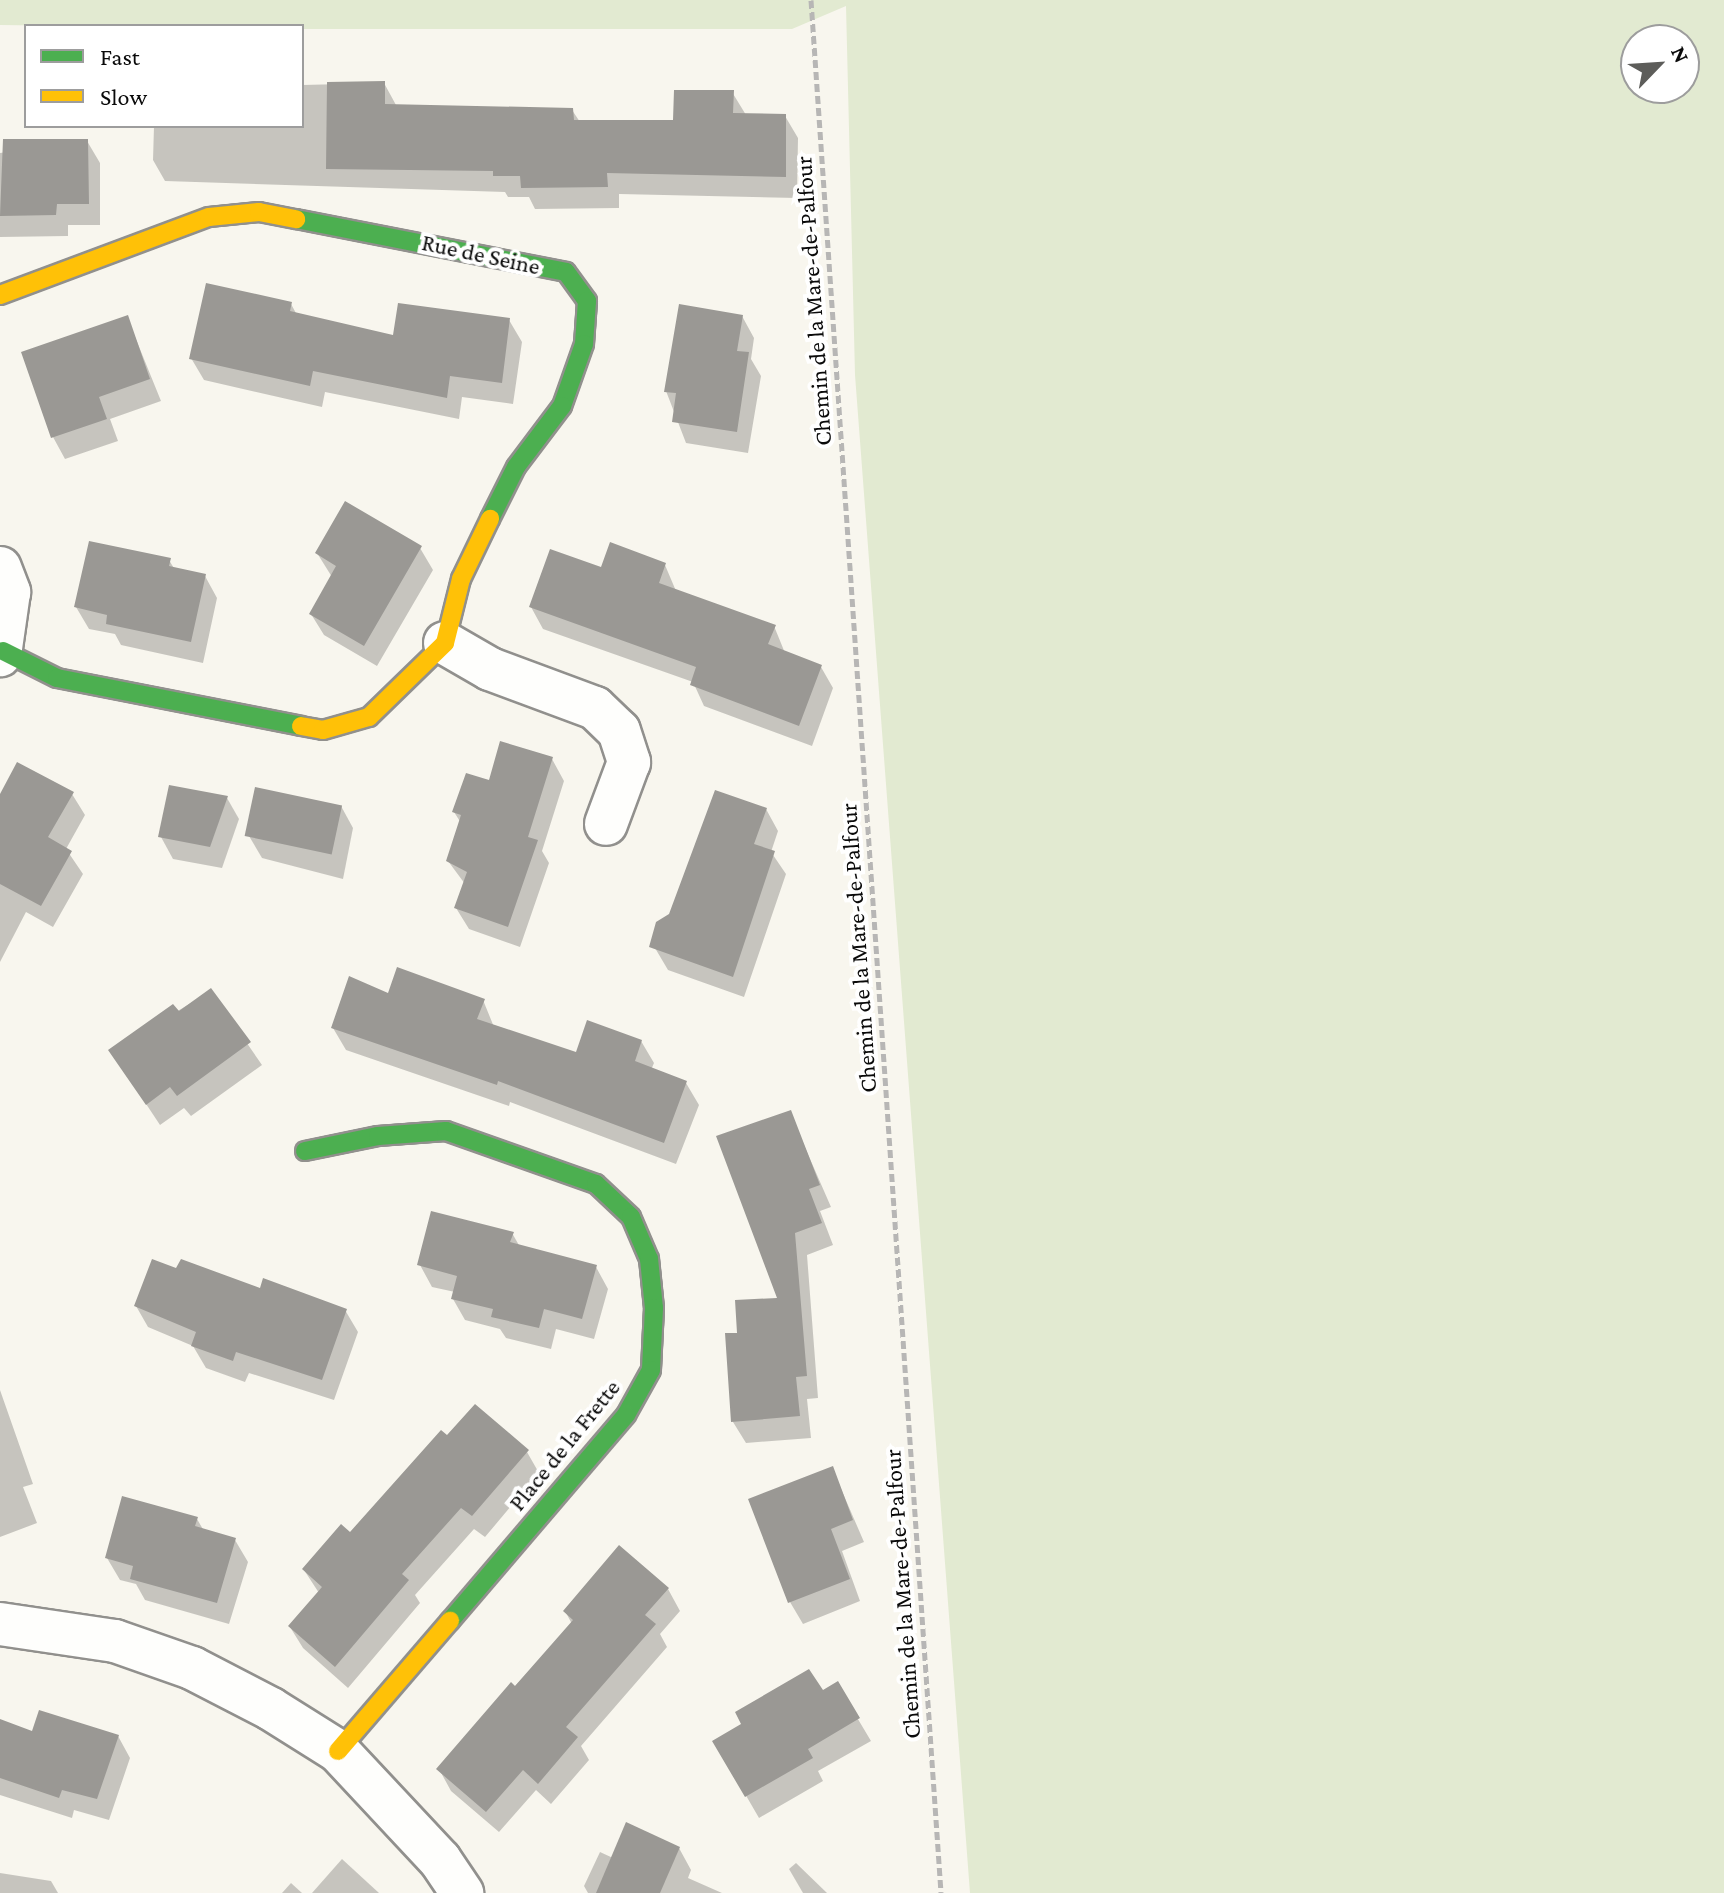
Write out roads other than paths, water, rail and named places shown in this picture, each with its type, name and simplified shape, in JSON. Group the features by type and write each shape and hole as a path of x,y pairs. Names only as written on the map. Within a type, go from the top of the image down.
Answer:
{"street":[{"name":"Rue de Seine","path":"0,295 209,217 259,212 566,272 587,301 584,344 562,406 516,467 461,579 445,643"},
{"path":"0,568 9,592 2,653 57,678 323,730 369,717 445,643 490,669 595,708 619,731 629,762 606,824"},
{"name":"Place de la Frette","path":"305,1151 378,1136 446,1131 596,1184 631,1217 649,1259 654,1308 651,1370 626,1415 338,1751"},
{"path":"0,1624 115,1641 192,1668 338,1751 440,1860 462,1893"}]}
